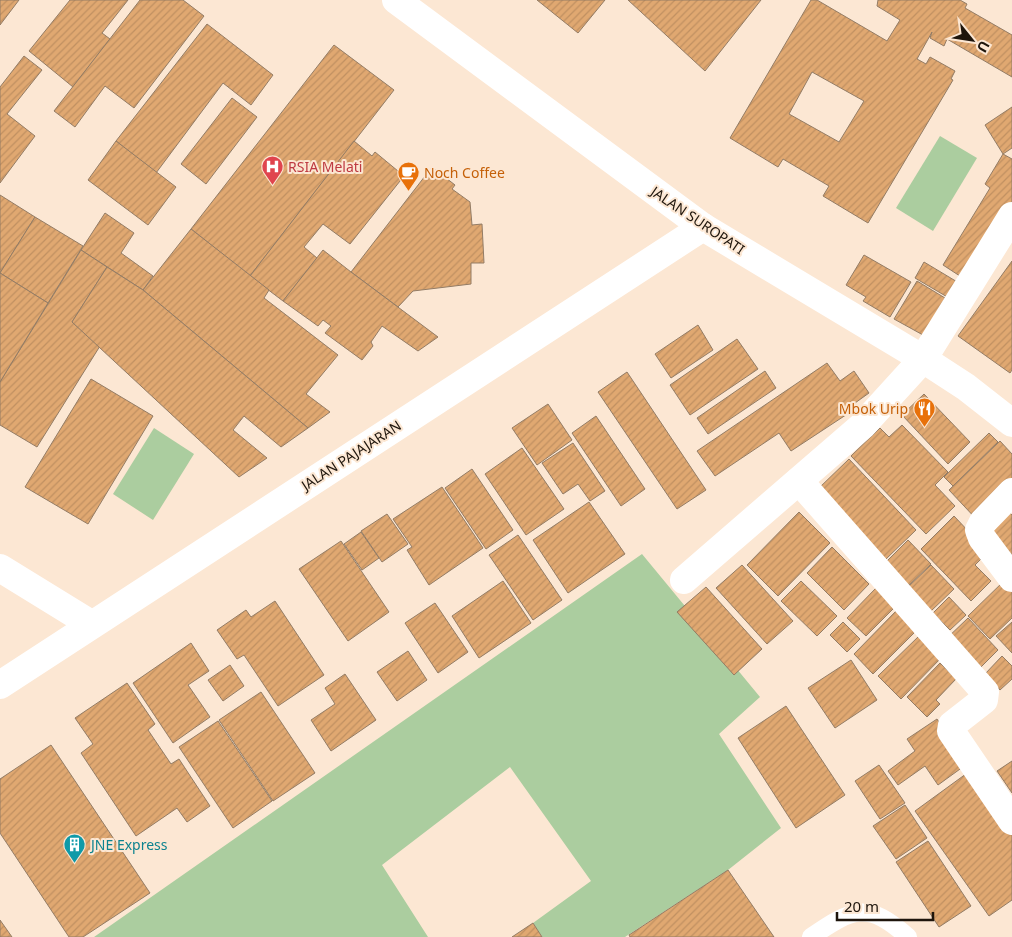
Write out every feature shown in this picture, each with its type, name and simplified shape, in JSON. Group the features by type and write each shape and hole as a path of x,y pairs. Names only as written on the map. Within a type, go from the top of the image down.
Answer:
{"street":[{"name":"JALAN SUROPATI","path":"396,0 703,227 923,359 966,387 1012,423"},
{"path":"684,580 862,426 923,359 1012,216"},
{"name":"JALAN PAJAJARAN","path":"0,685 703,227"},
{"path":"799,481 984,692 984,700 952,725 951,731 1012,821"},
{"path":"1012,492 983,522 979,530 982,538 1012,578"},
{"path":"0,568 91,624"}],"lane":[{"path":"811,937 844,916 869,912 888,919 908,937"}],"green space":[{"path":"940,136 977,158 933,231 896,208"},
{"path":"154,428 194,454 153,520 113,494"},
{"path":"642,554 760,697 719,734 781,828 728,870 625,937 542,937 533,923 591,881 510,767 382,865 428,937 94,937"}],"building":[{"path":"0,0 19,0 0,25"},
{"path":"70,0 128,0 102,33 110,39 73,87 29,51"},
{"path":"140,0 183,0 204,16 134,108 105,86 75,127 54,111"},
{"path":"537,0 605,0 578,33"},
{"path":"628,0 761,0 705,71"},
{"path":"811,0 817,0 887,41 900,20 877,6 878,0 960,0 967,4 965,8 1012,35 1012,77 947,39 944,46 930,38 932,32 917,59 926,64 930,57 955,71 951,79 953,80 868,223 823,196 829,186 783,159 778,167 730,138","holes":["812,72 864,101 839,142 789,114"]},
{"path":"207,24 273,75 251,105 223,83 156,173 116,141"},
{"name":"RSIA Melati","path":"334,45 394,90 250,276 191,229"},
{"path":"24,56 42,70 7,114 35,136 0,183 0,87"},
{"path":"232,98 257,117 206,184 181,164"},
{"path":"1012,107 1012,148 1003,154 985,125"},
{"path":"116,141 176,187 148,225 88,180"},
{"path":"354,141 372,156 375,152 404,176 350,244 323,224 304,247 317,258 283,301 250,276"},
{"path":"1003,154 1012,159 1012,205 966,280 943,265 990,188 985,184"},
{"path":"432,167 455,185 452,189 470,202 472,225 482,224 484,263 471,263 471,284 413,291 398,307 351,272"},
{"path":"0,195 35,217 0,273"},
{"path":"105,213 134,233 121,253 153,276 143,290 81,250"},
{"path":"35,217 83,246 48,303 0,273"},
{"path":"191,229 269,290 264,298 338,355 306,394 330,412 308,428 143,290"},
{"path":"81,250 107,267 72,322 100,346 37,447 0,425 0,382"},
{"path":"323,250 438,337 418,351 382,326 371,342 373,346 362,360 325,333 331,326 323,320 318,326 283,301"},
{"path":"864,255 911,282 890,317 863,301 866,297 846,285"},
{"path":"1012,261 1012,370 1010,373 958,336"},
{"path":"924,262 959,283 949,298 915,278"},
{"path":"107,267 143,290 308,428 281,447 244,416 233,430 267,458 239,477 72,322"},
{"path":"0,273 48,303 0,382"},
{"path":"917,281 945,298 923,335 894,319"},
{"path":"698,325 713,350 671,378 655,354"},
{"path":"737,339 758,369 690,415 670,385"},
{"path":"827,363 840,381 854,371 869,393 855,403 858,407 791,451 779,433 715,476 697,451"},
{"path":"765,371 776,388 708,434 697,418"},
{"path":"627,372 706,490 677,509 598,392"},
{"path":"91,379 153,416 88,524 25,487"},
{"path":"924,394 970,442 948,464 902,415"},
{"path":"548,404 572,440 537,465 512,428"},
{"path":"596,416 645,489 621,506 572,433"},
{"path":"902,425 948,472 935,485 955,506 926,534 851,456 880,428 889,437"},
{"path":"989,433 998,442 953,486 944,477"},
{"path":"1000,441 1012,454 1012,490 979,522 949,490"},
{"path":"573,443 605,491 590,501 578,484 563,494 542,463"},
{"path":"522,448 564,509 526,535 485,474"},
{"path":"849,459 916,530 885,560 818,489"},
{"path":"472,469 513,530 486,549 445,488"},
{"path":"442,487 483,548 429,585 407,550 412,547 393,519"},
{"path":"589,502 625,554 568,593 533,540"},
{"path":"1007,510 1012,515 1012,555 987,530"},
{"path":"799,512 830,543 778,596 747,565"},
{"path":"387,514 408,544 382,562 361,531"},
{"path":"954,516 988,552 975,565 991,581 971,601 921,549"},
{"path":"361,532 379,558 362,570 344,544"},
{"path":"518,535 562,600 533,620 489,555"},
{"path":"908,540 931,564 907,587 885,563"},
{"path":"341,541 389,612 348,641 299,569"},
{"path":"832,547 869,584 844,610 807,573"},
{"path":"742,565 793,621 767,644 716,588"},
{"path":"931,565 954,589 931,611 908,587"},
{"path":"1006,579 1012,585 1012,618 990,639 968,616"},
{"path":"503,581 531,623 479,658 452,616"},
{"path":"801,581 837,616 817,636 781,601"},
{"path":"706,587 762,649 734,675 677,612"},
{"path":"876,588 895,607 866,636 847,618"},
{"path":"949,597 966,615 950,630 933,613"},
{"path":"275,601 324,675 278,706 244,655 237,659 217,630 246,610 251,617"},
{"path":"435,603 468,652 438,673 405,623"},
{"path":"898,609 918,629 873,674 854,654"},
{"path":"968,618 998,650 976,672 945,640"},
{"path":"843,622 860,639 847,652 830,635"},
{"path":"1012,622 1012,653 996,636"},
{"path":"921,634 943,656 901,699 878,676"},
{"path":"191,643 209,671 188,685 210,717 173,743 133,683"},
{"path":"408,651 427,680 397,701 377,672"},
{"path":"1002,656 1012,666 1012,679 1000,690 985,674"},
{"path":"851,660 877,700 835,728 808,688"},
{"path":"940,663 956,679 936,700 940,704 927,717 907,697"},
{"path":"230,665 244,686 223,701 208,680"},
{"path":"345,674 376,720 331,751 311,720 335,704 325,688"},
{"path":"127,683 155,724 148,730 171,764 179,759 210,806 187,822 177,808 136,836 81,753 93,744 75,718"},
{"path":"261,692 315,773 273,801 219,720"},
{"path":"786,706 845,795 796,828 738,738"},
{"path":"937,719 967,764 938,785 925,766 898,785 888,771 915,751 907,739"},
{"path":"218,721 272,801 233,828 179,747"},
{"name":"JNE Express","path":"51,745 150,893 83,937 69,937 0,833 0,779"},
{"path":"1012,761 1012,793 997,771"},
{"path":"879,765 905,803 880,819 855,781"},
{"path":"970,771 1012,830 1012,900 989,916 915,811"},
{"path":"905,805 927,838 896,859 873,826"},
{"path":"928,841 971,906 939,927 896,862"},
{"path":"728,870 774,937 630,937 629,935"},
{"path":"0,920 12,937 0,937"},
{"path":"533,923 542,937 512,937"}],"place":[{"name":"RSIA Melati","path":"272,185"},
{"name":"Noch Coffee","path":"408,191"},
{"name":"Mbok Urip","path":"924,427"},
{"name":"JNE Express","path":"75,863"}]}
